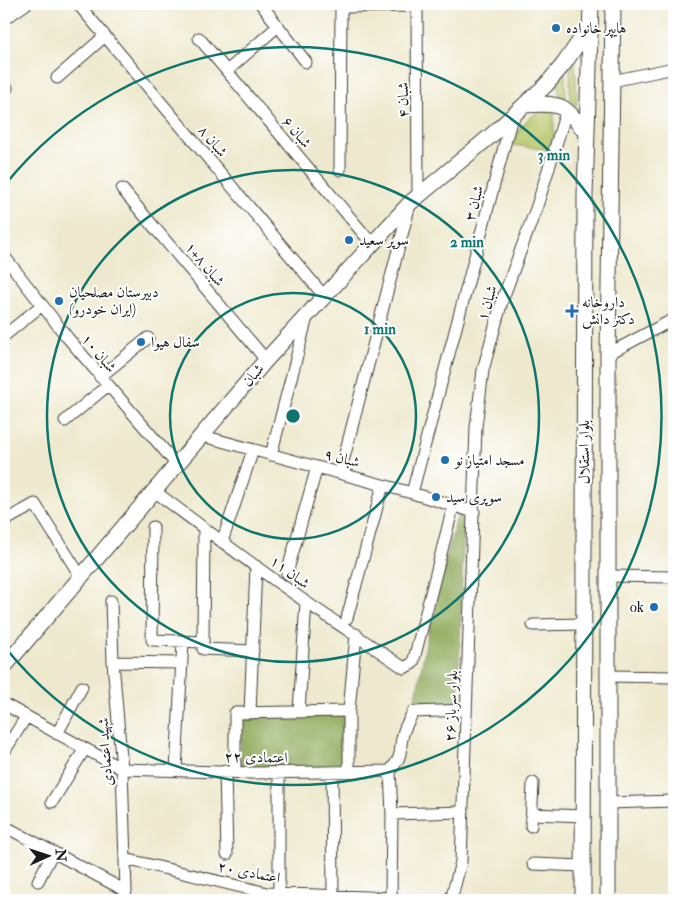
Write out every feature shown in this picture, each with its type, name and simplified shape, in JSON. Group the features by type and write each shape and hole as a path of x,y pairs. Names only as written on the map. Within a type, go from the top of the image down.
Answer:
{"main road":[{"name":"بلوار استقلال","path":"583,900 584,195 590,4"},
{"name":"بلوار استقلال","path":"608,900 608,354 613,4"},
{"name":"شبان","path":"4,667 266,360 414,199 526,105 546,85 563,65 590,26"},
{"path":"526,105 557,104 567,110 587,134"},
{"path":"584,296 609,299"},
{"path":"584,716 608,716"}],"street":[{"path":"6,18 26,4"},
{"name":"۸ شبان","path":"78,4 325,297"},
{"path":"261,4 306,62"},
{"path":"340,170 341,5 417,5"},
{"name":"۴ شبان","path":"340,473 414,199 417,5"},
{"path":"227,71 278,26"},
{"path":"57,78 105,36"},
{"name":"۶ شبان","path":"199,38 373,245"},
{"path":"612,81 674,68"},
{"name":"۱ شبان","path":"474,512 476,427 484,370 502,301 537,206 567,110"},
{"name":"۳ شبان","path":"412,493 512,117"},
{"name":"۱+۸ شبان","path":"122,188 266,360"},
{"name":"۱۰ شبان","path":"4,256 104,382 177,465"},
{"path":"4,336 42,305"},
{"path":"271,455 307,317"},
{"path":"608,354 674,319"},
{"path":"65,421 148,338"},
{"name":"۹ شبان","path":"203,436 412,493 474,512"},
{"path":"222,542 253,450"},
{"path":"287,573 317,467"},
{"path":"347,618 383,485"},
{"name":"۱۱ شبان","path":"162,496 204,529 306,602 404,668 413,663 453,506"},
{"path":"4,520 36,504 81,577"},
{"name":"۲۶ بلوار سرباز","path":"451,900 461,862 474,512"},
{"path":"153,528 152,640 203,642"},
{"path":"204,529 204,649 253,651"},
{"path":"250,713 256,566"},
{"path":"608,576 674,577"},
{"name":"شهید اعتمادی","path":"111,601 113,662 122,769 125,895"},
{"path":"299,711 306,602"},
{"path":"533,625 584,624"},
{"path":"349,771 349,711 356,634"},
{"path":"176,770 183,641"},
{"path":"113,662 182,662"},
{"path":"608,676 674,677"},
{"path":"57,734 82,687"},
{"path":"4,704 84,750 122,769"},
{"path":"395,899 390,770 398,761 402,751 403,733 413,712 466,710"},
{"path":"227,854 230,772 235,713 349,711"},
{"path":"4,752 26,717"},
{"path":"52,802 84,750"},
{"name":"۲۲ اعتمادی","path":"122,769 279,773 390,770"},
{"path":"332,772 333,896"},
{"path":"278,897 279,773"},
{"path":"531,826 533,783"},
{"path":"608,803 674,802"},
{"path":"392,814 463,812"},
{"path":"532,814 584,816"},
{"path":"5,831 53,852 125,895"},
{"path":"38,881 53,852"},
{"name":"۲۰ اعتمادی","path":"125,859 278,897 333,896 395,899"},
{"path":"533,864 583,866"}],"green space":[{"path":"575,60 576,107 570,101 570,66"},
{"path":"565,72 566,102 561,99 557,83"},
{"path":"543,111 549,111 554,114 554,133 550,150 512,145 523,124 532,116"},
{"path":"458,514 464,516 458,705 414,707 433,606"},
{"path":"346,714 347,768 241,769 240,715"}],"place":[{"name":"هایپر خانواده","path":"556,28"},
{"name":"سوپر سعید","path":"349,240"},
{"name":"دبیرستان مصلحیان (ایران خودرو)","path":"59,301"},
{"name":"داروخانه دکتر دانش","path":"572,311"},
{"name":"سفال هیوا","path":"141,342"},
{"name":"مسجد امتیاز نو","path":"445,460"},
{"name":"سوپری سید","path":"436,497"},
{"name":"ok","path":"654,607"}]}
